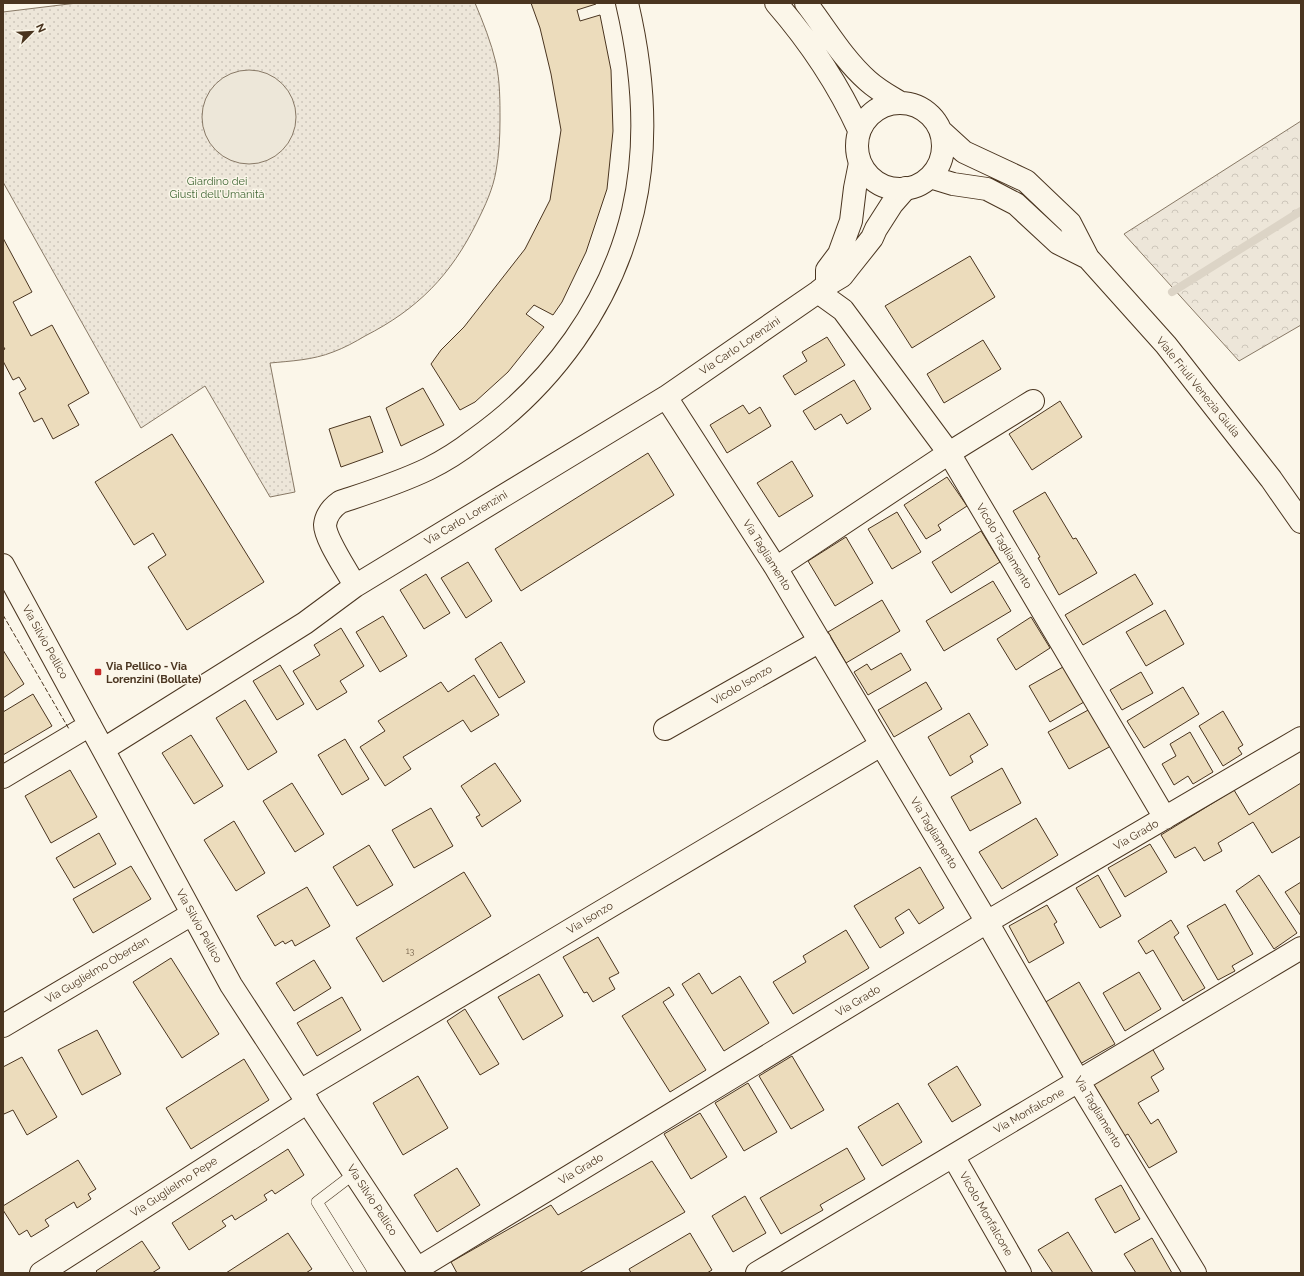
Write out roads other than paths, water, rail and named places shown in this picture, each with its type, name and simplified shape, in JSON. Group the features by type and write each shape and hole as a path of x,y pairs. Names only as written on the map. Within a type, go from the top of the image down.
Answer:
{"street":[{"path":"355,586 326,531 326,518 334,506 340,502 384,487 429,468 448,458 490,429 528,396 560,361 583,328 608,282 622,247 633,211 640,170 642,99 634,30 627,3"},
{"path":"776,3 791,20 829,74 841,93 859,130"},
{"path":"806,3 848,60 868,81 882,92 899,102"},
{"path":"899,102 913,104 924,110 934,119 941,131 943,143 942,156 938,167 930,177 919,185 906,188 892,188 878,184 868,174 860,163 857,152 857,141 859,130 865,119 875,110 886,104 899,102"},
{"name":"Viale Friuli Venezia Giulia","path":"941,131 964,152 1026,180 1070,223 1088,258 1166,345 1271,479 1301,522"},
{"path":"823,289 827,270 839,254 851,221 860,163"},
{"name":"Viale Friuli Venezia Giulia","path":"930,177 952,184 987,189 1016,204 1058,243 1088,258"},
{"name":"Via Carlo Lorenzini","path":"104,750 305,623 355,586 666,397 842,276 872,238 892,204 906,188"},
{"name":"Vicolo Tagliamento","path":"823,289 843,310 949,453 1165,818"},
{"name":"Via Tagliamento","path":"666,397 776,568 987,922 1079,1082 1195,1273"},
{"path":"776,568 949,453 1033,401"},
{"name":"Via Silvio Pellico","path":"3,565 231,985 419,1271"},
{"name":"Vicolo Isonzo","path":"665,729 820,641"},
{"path":"3,778 90,725"},
{"name":"Via Grado","path":"419,1271 987,922 1301,738"},
{"name":"Via Isonzo","path":"304,1096 881,745"},
{"name":"Via Guglielmo Oberdan","path":"3,1026 192,914"},
{"name":"Via Monfalcone","path":"757,1273 1301,948"},
{"name":"Via Guglielmo Pepe","path":"41,1273 304,1096"},
{"name":"Vicolo Monfalcone","path":"953,1156 1020,1273"}],"lane":[{"path":"355,1173 317,1202 361,1273"}],"waterway":[{"path":"1172,292 1301,211"}],"place":[{"name":"Via Pellico - Via Lorenzini (Bollate)","path":"98,672"}],"park label":[{"name":"Giardino dei Giusti dell'Umanità","path":"217,187"}]}
